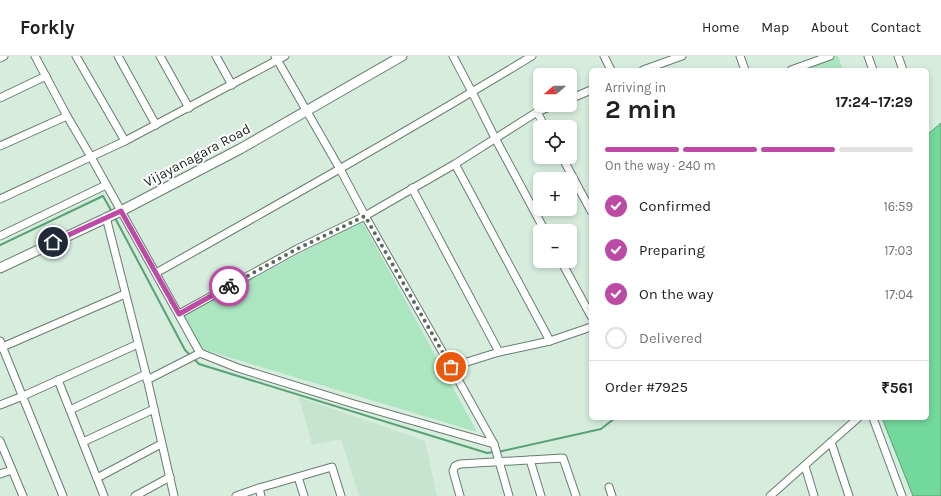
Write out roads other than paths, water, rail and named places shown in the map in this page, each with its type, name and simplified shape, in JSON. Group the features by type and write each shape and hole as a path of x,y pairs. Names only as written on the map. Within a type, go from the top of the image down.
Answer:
{"street":[{"path":"0,58 4,56"},
{"path":"35,56 200,353 246,371 494,446"},
{"path":"76,56 125,142"},
{"path":"118,56 156,125"},
{"path":"160,56 189,108"},
{"path":"216,56 232,85"},
{"path":"0,199 125,142 232,85 276,58 285,56"},
{"name":"Vijayanagara Road","path":"0,268 121,211 240,149 402,56"},
{"path":"453,56 541,224"},
{"path":"156,273 340,169 532,56"},
{"path":"604,56 609,68"},
{"path":"649,68 682,56"},
{"path":"740,56 744,68"},
{"path":"797,68 830,56"},
{"path":"868,56 871,68"},
{"path":"898,56 902,68"},
{"path":"276,58 340,169 494,446 508,496"},
{"path":"0,98 46,76"},
{"path":"577,96 589,91"},
{"path":"179,314 297,249 365,216 455,164 537,112 541,120"},
{"path":"0,146 68,116"},
{"path":"455,164 550,342"},
{"path":"566,164 589,207"},
{"path":"0,236 106,185"},
{"path":"412,188 499,352"},
{"path":"106,217 174,496"},
{"path":"565,268 589,312"},
{"path":"63,496 1,345 125,294"},
{"path":"451,367 499,352 550,342 589,328"},
{"path":"0,405 138,344"},
{"path":"70,410 200,353"},
{"path":"58,380 104,496"},
{"path":"83,442 154,409"},
{"path":"774,495 856,420"},
{"path":"874,420 902,496"},
{"path":"831,442 849,496"},
{"path":"0,443 23,496"},
{"path":"97,478 161,444"},
{"path":"460,496 453,471 455,466 460,464 498,460 563,458 576,496"},
{"path":"530,460 541,496"},
{"path":"805,466 814,496"},
{"path":"236,496 332,467 341,496"},
{"path":"0,474 12,470"},
{"path":"135,496 170,477"},
{"path":"298,477 304,496"},
{"path":"609,487 612,496"},
{"path":"259,488 261,496"}],"waterway":[{"path":"0,245 103,196 112,212"},
{"path":"114,216 185,350 191,356"},
{"path":"194,359 199,364 487,453 494,452"},
{"path":"498,452 601,429 612,420"}]}
